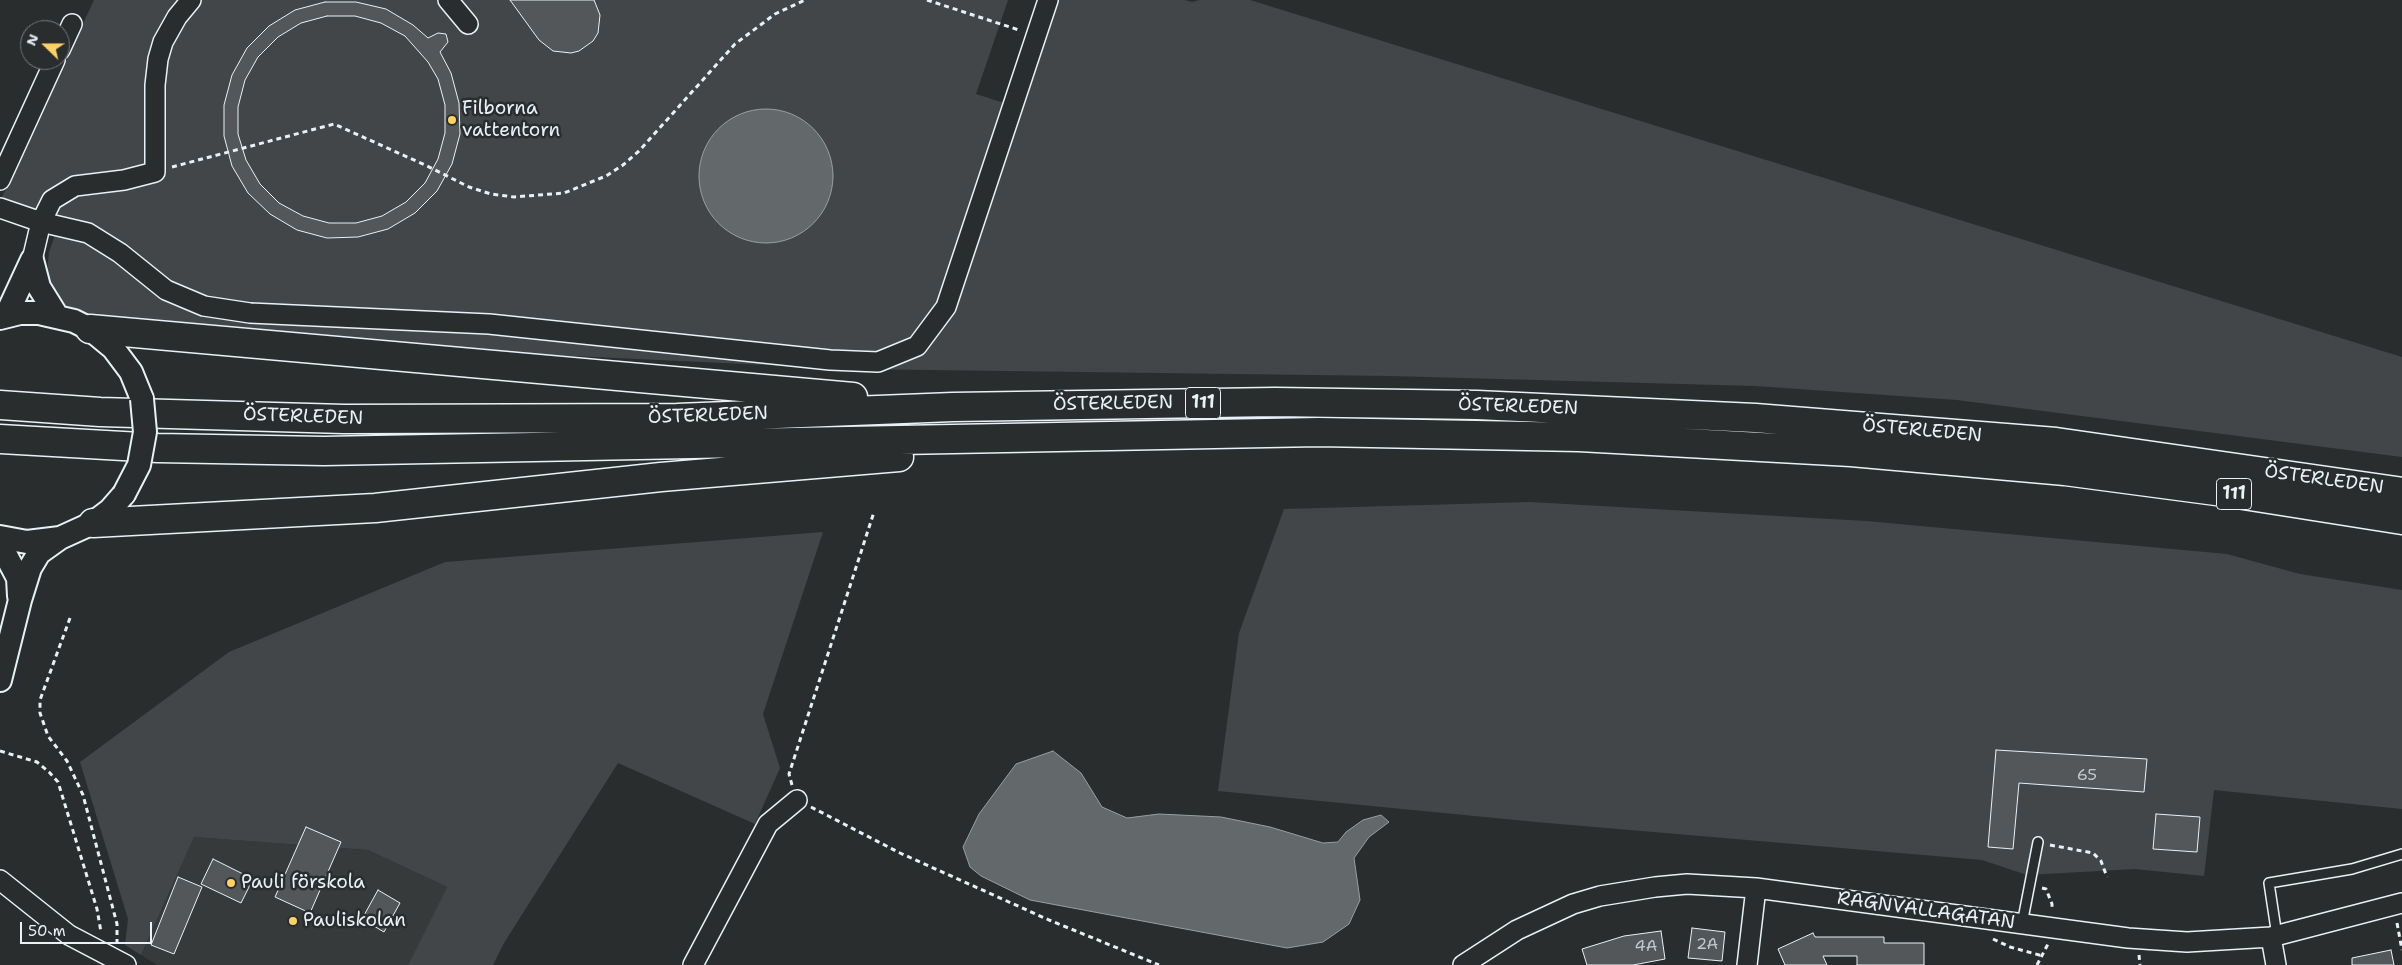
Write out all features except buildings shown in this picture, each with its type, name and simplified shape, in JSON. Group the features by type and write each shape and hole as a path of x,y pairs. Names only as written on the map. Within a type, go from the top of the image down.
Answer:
{"main road":[{"path":"90,329 376,356 728,384 954,407"},
{"name":"ÖSTERLEDEN","path":"0,405 100,412 344,419 677,418 954,407 1304,402 1477,405 1755,418 2056,442 2402,492"},
{"name":"ÖSTERLEDEN","path":"0,439 158,448 324,451 1319,432 1570,437 1851,452 2065,471 2231,493 2402,520"},
{"path":"93,524 375,508 661,477 964,452 1111,436"}],"street":[{"path":"3,317 32,260 41,222 52,200 75,186 124,180 155,172 155,85 158,59 163,42 177,17 191,0"},
{"path":"448,0 468,24"},
{"path":"0,208 41,222 88,233 120,254 166,290 204,306 250,312 489,324 830,360 878,362 917,346 946,307 1048,0"},
{"path":"70,28 72,24"},
{"path":"0,180 50,70"},
{"path":"32,260 39,287 56,316"},
{"path":"0,680 30,568 39,553 60,538 93,524 110,510 124,494 139,464 145,432 142,399 131,372 113,348 90,329 56,316 39,313 3,317"},
{"path":"0,537 27,542 60,538"},
{"path":"0,544 18,578 20,600"},
{"path":"693,965 768,824 797,800"},
{"path":"0,880 69,935 116,960"},
{"name":"RAGNVALLAGATAN","path":"1463,965 1489,946 1538,919 1600,896 1687,884 1756,888 2156,941 2187,942 2274,937 2398,904"},
{"path":"1747,965 1756,888"},
{"path":"2274,937 2276,965"}],"lane":[{"path":"2022,924 2038,842"},
{"path":"2274,937 2269,883 2352,869 2402,854"}],"path":[{"path":"155,172 246,146 334,124 469,187 491,194 523,197 564,194 606,176 623,165 639,151 735,44 775,14 805,0"},
{"path":"927,0 1036,36"},
{"path":"874,512 789,774 797,800 900,853 1049,920 1159,965"},
{"path":"70,618 40,700 40,713 48,736 67,761 83,795 116,924 116,960"},
{"path":"0,751 37,762 58,782 97,909 116,960"},
{"path":"2038,842 2093,853 2101,861 2107,877"},
{"path":"2398,904 2402,950"}],"shaded area":[{"path":"94,0 1008,0 976,94 1020,108 1056,0 1185,0 1192,2 1200,0 1250,0 2402,357 2402,457 1957,400 1755,386 1390,376 852,369 379,347 98,320 54,300 46,281 49,252 61,218 22,209 2,197 61,70 70,70 70,51"},
{"path":"766,109 791,115 813,129 827,151 833,176 827,201 813,223 791,237 766,243 741,237 719,223 705,201 699,176 705,151 719,129 741,115"},
{"path":"1530,502 1866,521 2227,554 2300,574 2402,590 2402,809 2214,790 2204,876 2135,869 2027,875 1982,860 1536,822 1218,791 1239,633 1284,509"},
{"path":"823,532 763,714 780,768 755,824 618,763 504,943 493,965 408,965 447,887 368,850 194,837 141,955 125,945 128,919 80,762 229,652 445,562"},
{"path":"1053,751 1081,773 1102,807 1127,818 1159,814 1221,817 1270,827 1323,843 1338,842 1346,832 1363,820 1381,815 1389,822 1369,837 1354,858 1360,900 1349,924 1323,942 1287,948 1030,900 981,876 970,867 963,847 979,814 1016,764"},
{"name":"Pauliskolan","path":"194,837 368,850 447,887 408,965 157,965 141,955"}],"place":[{"name":"Filborna vattentorn","path":"452,120"},
{"name":"Pauli förskola","path":"231,883"},
{"name":"Pauliskolan","path":"293,921"}]}
